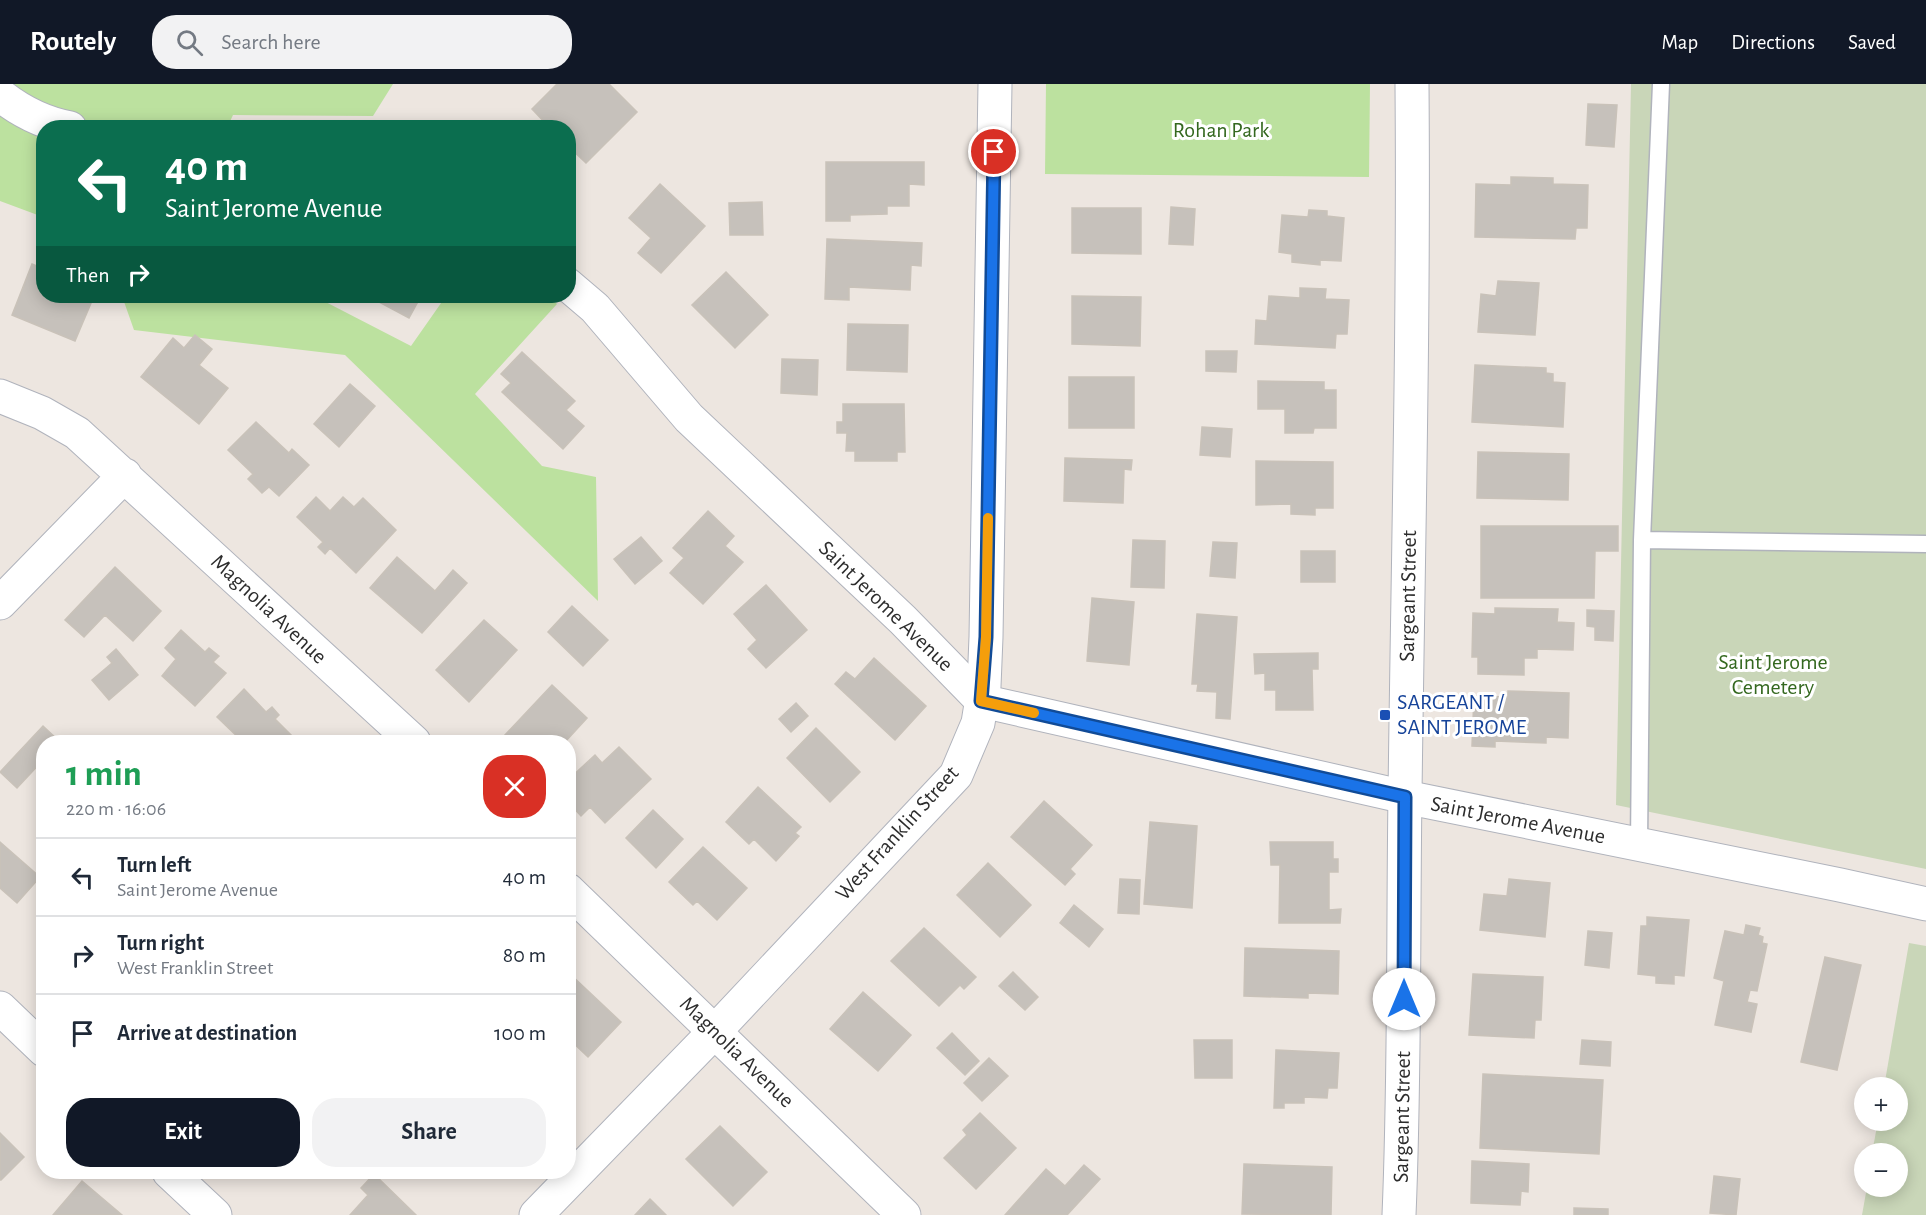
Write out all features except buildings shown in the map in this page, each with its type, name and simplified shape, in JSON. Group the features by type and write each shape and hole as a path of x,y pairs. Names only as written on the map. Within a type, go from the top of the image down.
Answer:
{"street":[{"name":"West Franklin Street","path":"576,1174 715,1031 956,775 978,723 986,637 995,84"},
{"name":"Sargeant Street","path":"1399,1215 1403,1112 1405,797 1414,233 1412,84"},
{"path":"0,94 10,103 42,120"},
{"name":"Saint Jerome Avenue","path":"576,292 595,308 689,418 903,620 981,701 1405,797 1926,904"},
{"name":"Magnolia Avenue","path":"0,396 42,413 77,433 406,735"},
{"path":"0,603 125,475"},
{"name":"Magnolia Avenue","path":"576,898 904,1215"},
{"path":"0,1008 36,1042"},
{"path":"176,1179 215,1215"},
{"name":"West Franklin Street","path":"536,1215 571,1179"}],"lane":[{"path":"1639,844 1642,540 1660,84"},
{"path":"1642,540 1926,544"}],"green space":[{"path":"0,84 393,84 373,116 233,115 231,120 36,120 36,214 0,201"},
{"name":"Rohan Park","path":"1046,84 1370,84 1369,177 1045,174"},
{"name":"Saint Jerome Cemetery","path":"1631,84 1926,84 1926,869 1616,805"},
{"path":"124,303 328,303 411,346 441,303 556,303 475,394 542,466 596,477 598,601 345,355 134,330"},
{"path":"1909,943 1926,946 1926,1215 1862,1215 1865,1197 1908,1197 1908,1143 1874,1143 1876,1131 1908,1131 1908,1077 1886,1077"}],"slow traffic":[{"path":"988,518 986,637 984,686 981,701 1034,713"}],"place":[{"name":"SARGEANT / SAINT JEROME","path":"1385,715"}],"route":[{"path":"994,152 986,637 984,686 981,701 1405,797 1404,999"}]}
